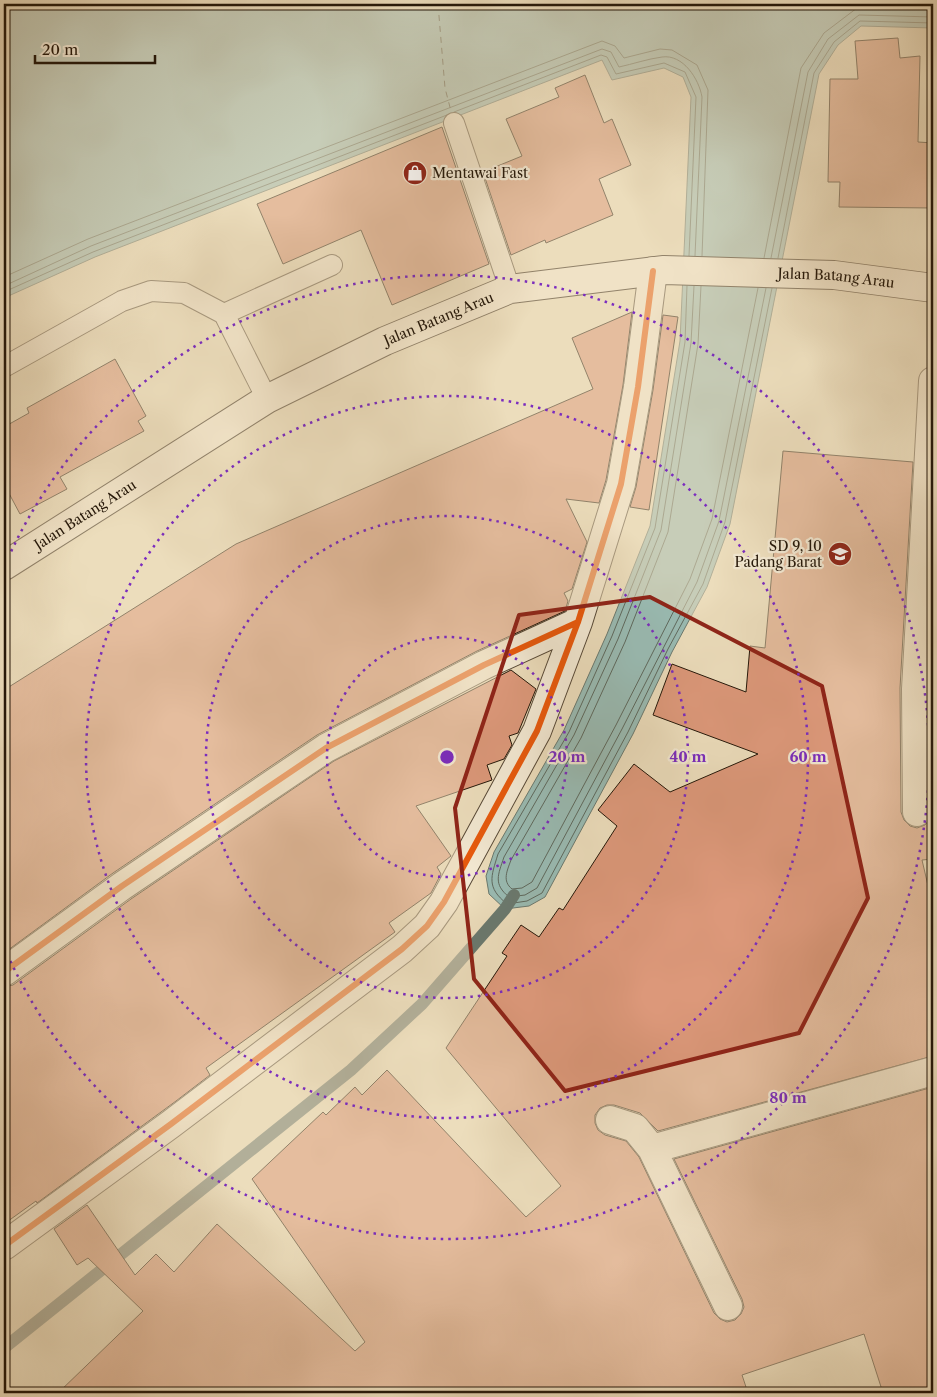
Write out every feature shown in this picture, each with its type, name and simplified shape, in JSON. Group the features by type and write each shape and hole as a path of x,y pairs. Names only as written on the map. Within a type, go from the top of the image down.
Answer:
{"street":[{"name":"Jalan Batang Arau","path":"4,566 267,400 385,341 510,290 658,270 834,275 933,288"},
{"path":"4,1246 171,1124 378,967 427,926 444,902 537,731 578,622 621,484 658,270"},
{"path":"917,812 916,689 933,381"},
{"path":"4,972 122,886 326,748 484,665 578,622"},
{"path":"652,1149 933,1071"},
{"path":"610,1120 635,1128 652,1149 728,1306"}],"lane":[{"path":"454,123 510,290"},
{"path":"224,314 332,265"},
{"path":"4,367 122,301 151,291 184,293 224,314 267,400"}],"highlighted area":[{"path":"650,597 822,686 868,898 799,1033 565,1091 474,979 455,808 519,615"}],"water":[{"path":"4,4 933,4 933,28 861,26 838,45 819,74 730,524 707,587 672,652 633,734 545,897 529,906 505,909 489,894 486,876 494,852 564,730 607,634 650,526 680,341 691,97 683,77 664,68 612,80 602,60 95,257 4,298"}],"building":[{"path":"898,38 900,58 920,56 918,142 933,143 933,208 839,207 840,182 828,182 830,79 858,79 855,41"},
{"path":"585,75 604,123 612,119 631,165 599,179 613,215 546,243 545,240 511,255 483,172 522,156 506,119 559,97 555,88"},
{"path":"442,127 489,264 392,305 361,230 283,264 257,204"},
{"path":"632,312 623,385 606,480 599,503 566,499 587,542 572,589 564,593 568,601 565,611 477,651 317,735 113,873 4,953 4,690 236,544 593,389 572,338"},
{"path":"663,315 678,317 649,510 630,507 636,487 653,390"},
{"path":"115,359 146,416 138,421 144,431 60,477 67,489 20,514 4,484 4,427 29,413 27,408"},
{"path":"783,451 913,462 900,688 901,812 904,820 910,826 917,828 925,825 931,819 933,812 933,859 922,860 933,907 933,1056 658,1131 640,1113 614,1105 600,1108 595,1115 595,1123 598,1130 605,1135 626,1141 639,1157 714,1313 720,1319 727,1322 735,1320 741,1314 744,1307 742,1299 674,1159 933,1087 933,1393 883,1393 864,1334 742,1375 748,1393 58,1393 143,1311 88,1258 77,1265 54,1229 87,1205 135,1275 156,1254 174,1272 217,1224 355,1351 365,1342 252,1179 323,1112 326,1115 355,1087 362,1095 387,1070 526,1217 561,1186 446,1048 507,956 502,953 521,925 539,937 559,908 563,910 617,826 598,810 634,764 670,792 758,754 653,715 672,664 746,692 750,646 765,648"},
{"path":"511,670 536,689 518,733 509,736 512,745 504,759 487,765 492,780 416,806 451,856 437,867 441,874 431,893 389,923 395,932 206,1068 210,1075 176,1101 37,1203 36,1201 4,1224 4,987 13,985 131,899 334,761"}],"waterway":[{"path":"4,1348 351,1070 422,1004 505,909 514,895"}],"ferry route":[{"path":"438,4 445,88 452,115"}],"cycle path":[{"path":"4,1246 171,1124 402,949 427,926 444,902 537,731 578,622 621,484 638,387 653,271"},
{"path":"4,972 122,886 326,748 484,665 578,622"}],"place":[{"name":"Mentawai Fast","path":"415,173"},
{"name":"SD 9, 10 Padang Barat","path":"840,554"}]}
